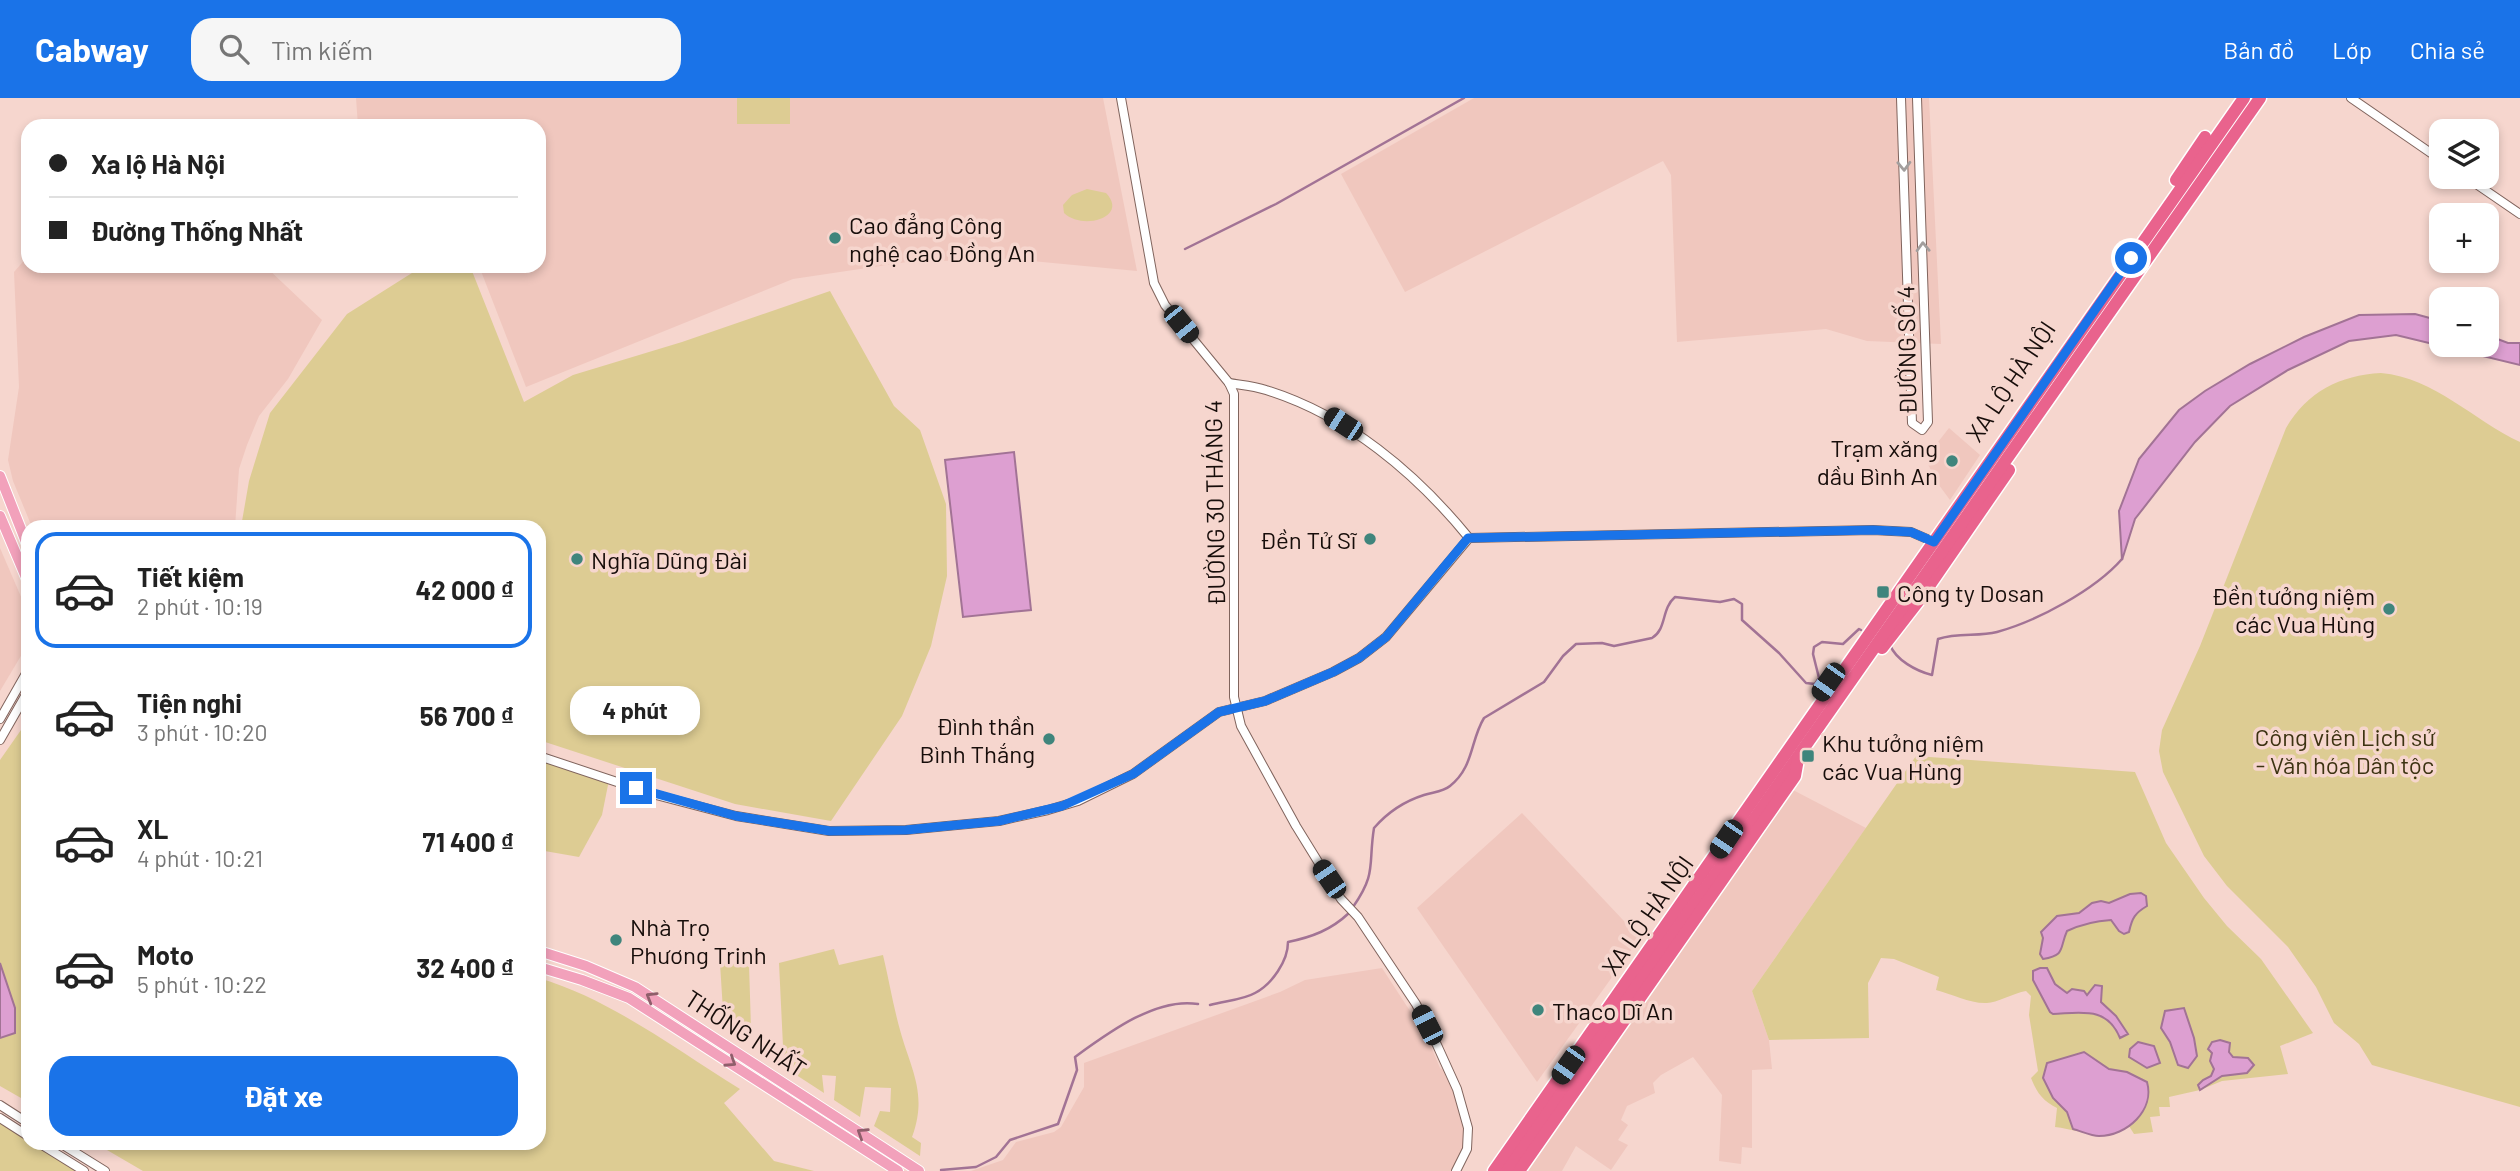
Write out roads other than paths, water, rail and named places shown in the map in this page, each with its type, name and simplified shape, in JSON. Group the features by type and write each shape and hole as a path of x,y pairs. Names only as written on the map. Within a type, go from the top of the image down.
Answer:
{"highway":[{"name":"XA LỘ HÀ NỘI","path":"1931,540 2040,373 2233,98"},
{"name":"XA LỘ HÀ NỘI","path":"1494,1171 1931,540 2244,98"},
{"name":"XA LỘ HÀ NỘI","path":"2018,452 2260,98"},
{"name":"XA LỘ HÀ NỘI","path":"1520,1171 1672,943 1795,776 1798,755 1863,663 1874,659 1904,620 1997,480 2268,98"},
{"name":"XA LỘ HÀ NỘI","path":"1507,1171 1646,981"},
{"name":"XA LỘ HÀ NỘI","path":"1486,1171 1610,1000"}],"main road":[{"path":"0,475 21,529"},
{"path":"0,516 21,566"},
{"name":"THỐNG NHẤT","path":"546,953 586,966 635,987 919,1171"},
{"name":"THỐNG NHẤT","path":"546,969 629,998 898,1171"}],"street":[{"name":"ĐƯỜNG 30 THÁNG 4","path":"1121,98 1154,284 1165,305 1229,383 1234,394 1236,710 1241,726 1267,776 1315,859 1348,907 1357,915 1416,1004 1457,1089 1468,1128 1467,1149 1456,1171"},
{"name":"ĐƯỜNG SỐ 4","path":"1901,98 1912,423 1922,430 1928,422 1917,98"},
{"path":"2351,98 2429,152"},
{"path":"2484,189 2520,214"},
{"path":"1229,383 1264,389 1290,398 1329,415 1357,433 1432,498 1468,538 1873,530 1911,532 1931,540"},
{"path":"546,758 656,795 736,816 830,831 906,830 999,821 1078,801 1133,774 1219,712 1265,701 1333,672 1377,646 1468,538"},
{"path":"0,719 21,682"},
{"path":"0,740 21,703"},
{"path":"0,1105 21,1118"},
{"path":"0,1118 21,1132"},
{"path":"50,1150 84,1171"},
{"path":"72,1150 106,1171"}],"waterway":[{"path":"1185,249 1276,204 1464,98"},
{"path":"1890,645 1907,664 1932,675 1938,639 1997,632 2030,620 2081,593 2111,571 2122,559"},
{"path":"1353,907 1369,877 1374,828 1403,804 1441,791 1458,779 1468,762 1484,718 1544,682 1563,656 1576,644 1602,643 1614,646 1652,638 1660,629 1675,597 1720,602 1734,599 1742,604 1742,620 1779,653 1806,683 1815,684 1819,678 1813,654 1814,647 1822,642 1843,644 1861,630"},
{"path":"1210,1005 1255,993 1273,978 1285,957 1288,942 1321,932 1349,913"},
{"path":"941,1170 976,1167 996,1157 1010,1140 1058,1124 1077,1070 1075,1057 1117,1028 1149,1011 1182,1003 1198,1004"}],"place":[{"name":"Cao đẳng Công nghệ cao Đồng An","path":"835,238"},
{"name":"Trạm xăng dầu Bình An","path":"1952,461"},
{"name":"Đền Tử Sĩ","path":"1370,539"},
{"name":"Nghĩa Dũng Đài","path":"577,559"},
{"name":"Công ty Dosan","path":"1883,592"},
{"name":"Đền tưởng niệm các Vua Hùng","path":"2389,609"},
{"name":"Đình thần Bình Thắng","path":"1049,739"},
{"name":"Khu tưởng niệm các Vua Hùng","path":"1808,756"},
{"name":"Nhà Trọ Phương Trinh","path":"616,940"},
{"name":"Thaco Dĩ An","path":"1538,1010"}],"park label":[{"name":"Công viên Lịch sử - Văn hóa Dân tộc","path":"2345,750"}]}
